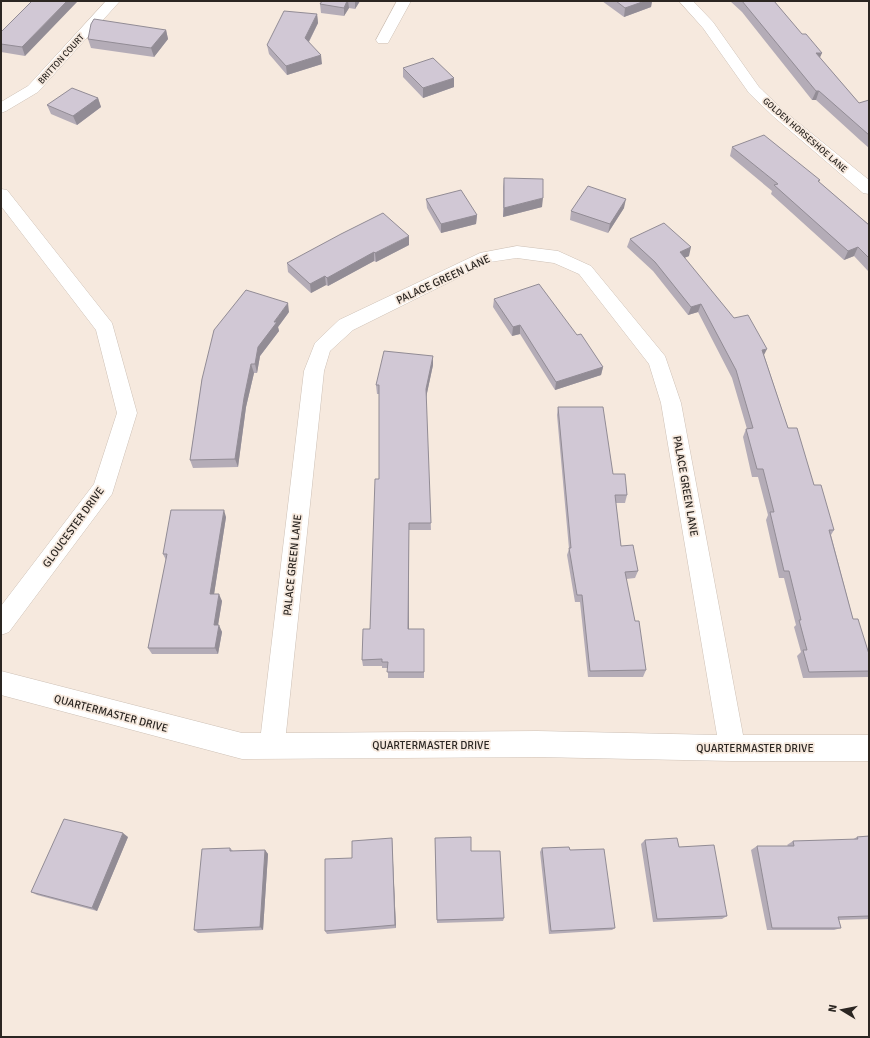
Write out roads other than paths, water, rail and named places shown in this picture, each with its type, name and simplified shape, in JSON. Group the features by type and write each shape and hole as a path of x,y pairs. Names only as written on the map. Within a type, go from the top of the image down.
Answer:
{"street":[{"name":"BRITTON COURT","path":"1,108 33,89 113,1"},
{"path":"383,40 404,1"},
{"name":"GOLDEN HORSESHOE LANE","path":"686,1 708,25 754,90 778,114 869,190"},
{"name":"GLOUCESTER DRIVE","path":"1,194 105,328 126,413 104,488 1,624"},
{"name":"PALACE GREEN LANE","path":"272,746 314,371 322,348 346,325 486,257 517,252 558,257 585,270 609,302 658,361 671,403 732,748"},
{"name":"QUARTERMASTER DRIVE","path":"1,683 242,746 537,744 732,748 869,748"}]}
